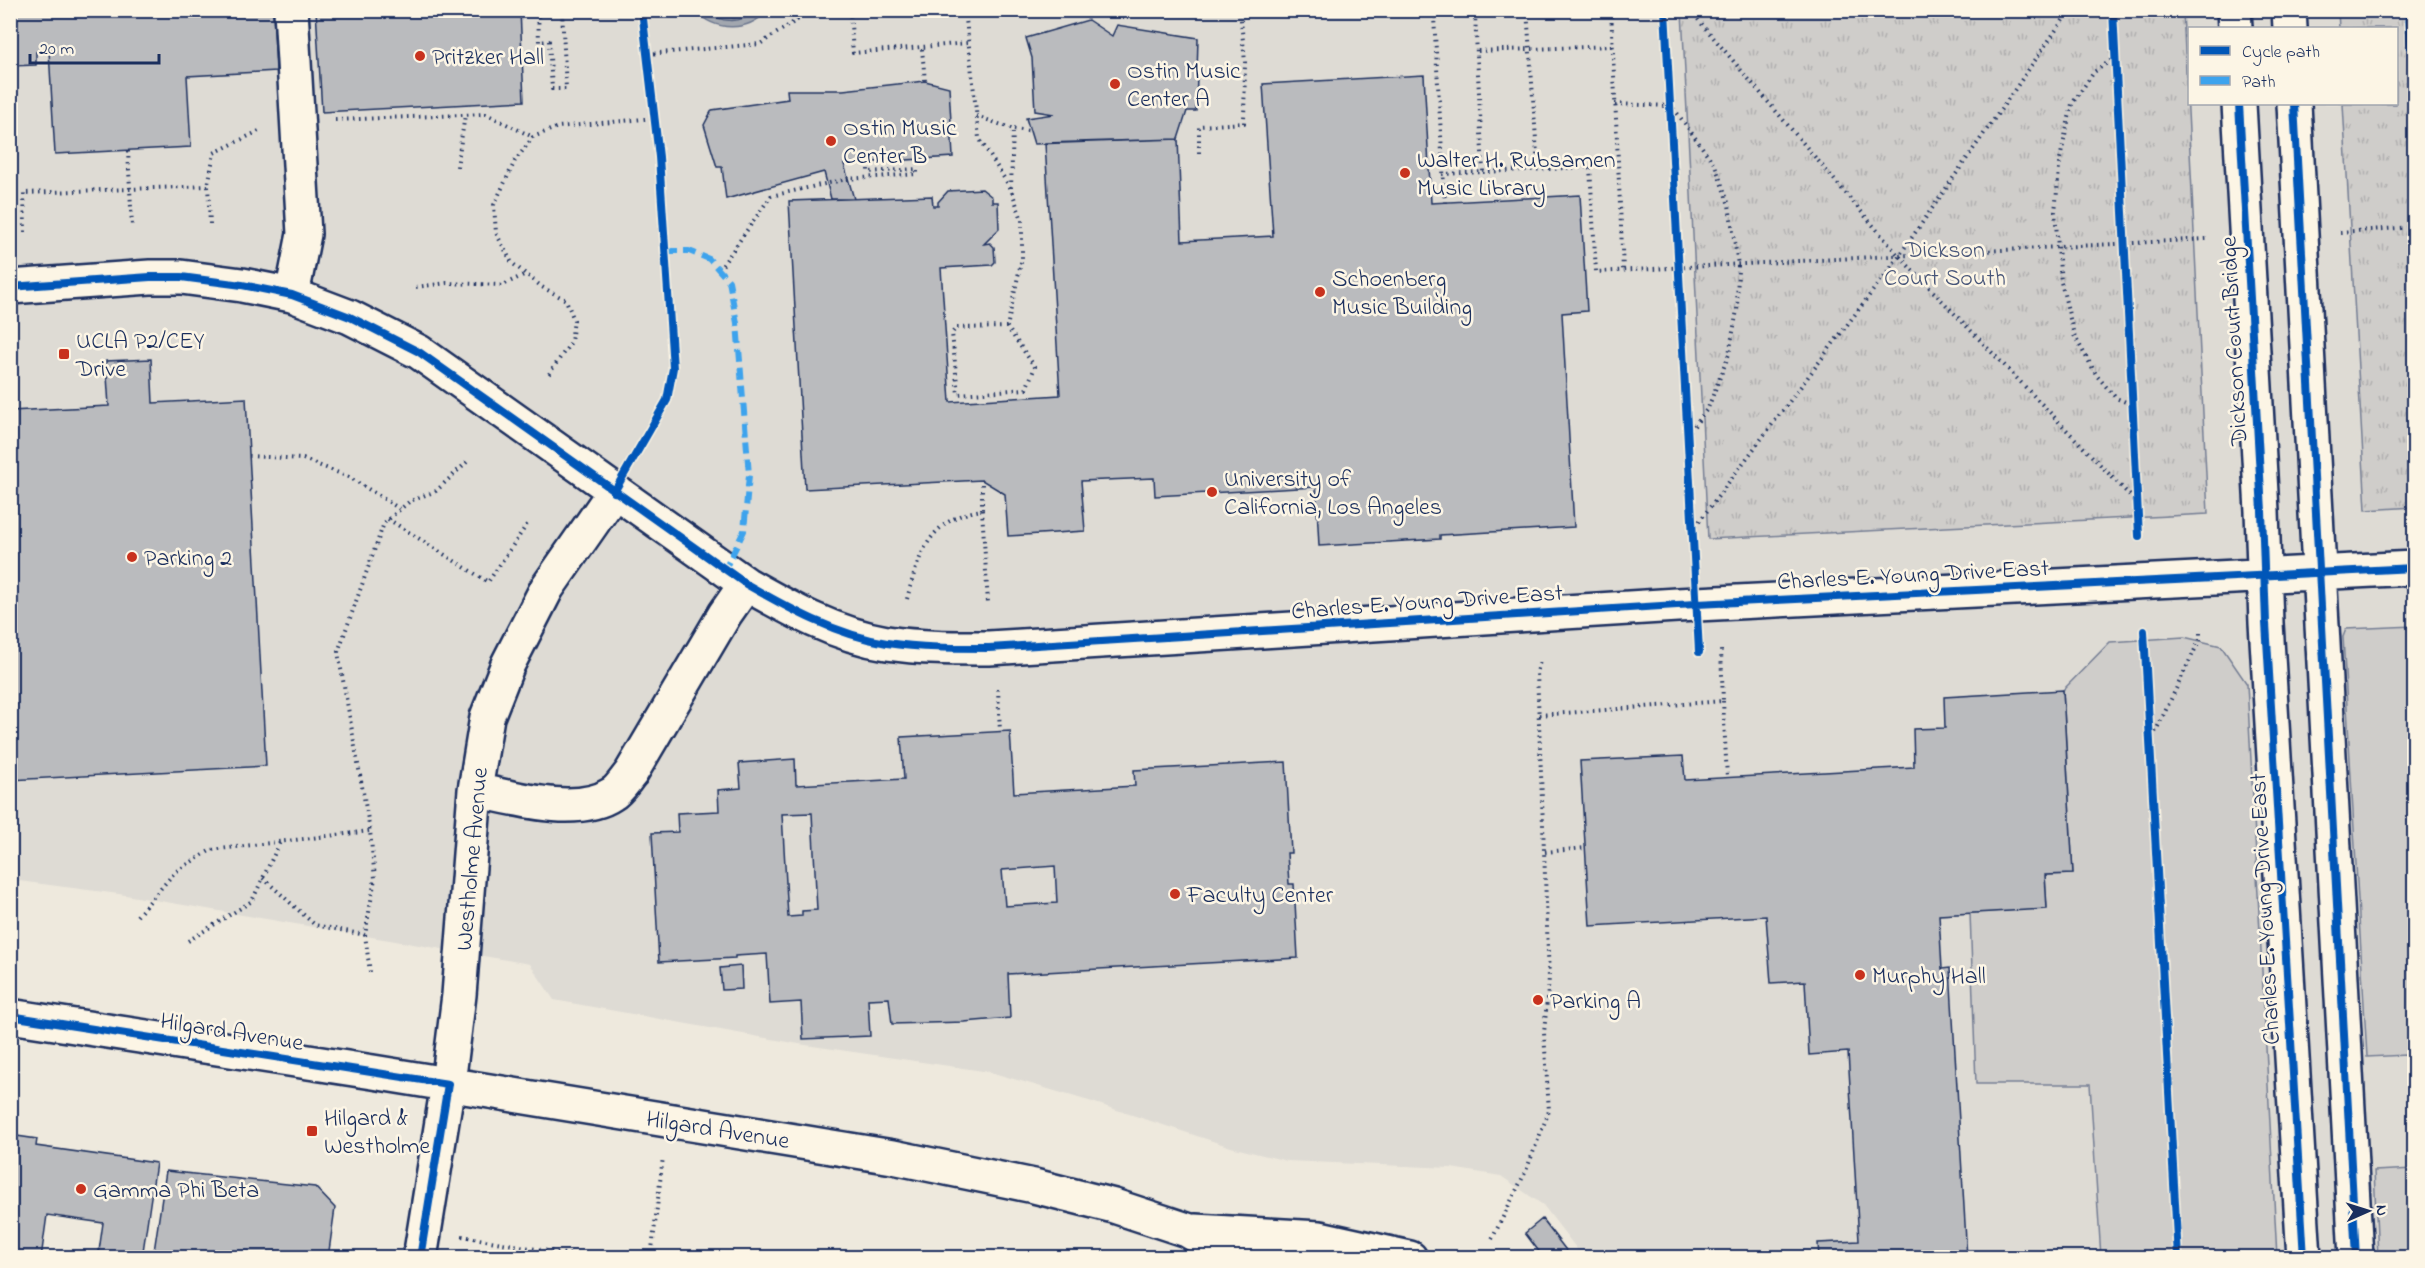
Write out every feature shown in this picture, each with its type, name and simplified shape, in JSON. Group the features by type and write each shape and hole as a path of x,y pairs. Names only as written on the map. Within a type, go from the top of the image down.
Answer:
{"street":[{"path":"291,10 304,234 292,295"},
{"path":"2234,10 2235,27"},
{"path":"2289,10 2290,27"},
{"name":"Dickson Court Bridge","path":"2239,105 2265,576"},
{"path":"2294,105 2356,1257"},
{"name":"Charles E. Young Drive East","path":"10,287 150,277 181,277 242,285 292,295 350,317 419,352 746,584 799,614 844,632 885,643 945,648 989,648 1665,606 2265,576 2304,1257"},
{"name":"Westholme Avenue","path":"423,1244 448,1084 459,995 475,790 487,717 508,664 547,588 585,537 614,492"},
{"path":"2265,576 2415,568"},
{"path":"475,790 528,801 579,805 588,805 613,794 631,773 725,614 746,584"},
{"name":"Hilgard Avenue","path":"10,1016 448,1084 893,1157 1034,1186 1114,1206 1187,1230 1235,1257"},
{"path":"1187,1230 1320,1238 1410,1257"}],"path":[{"path":"538,10 539,42 549,41 552,89 566,89 562,10"},
{"path":"648,54 760,44 797,20 800,10"},
{"path":"850,10 853,53 922,49 968,43"},
{"path":"965,10 979,138 1011,189 1022,220 1022,258 1007,327 1035,367 1026,389 958,394 952,333 956,328 1007,327"},
{"path":"1198,153 1199,126 1244,123 1245,62 1240,10"},
{"path":"1527,10 1538,169"},
{"path":"1611,10 1623,271"},
{"path":"1690,10 1899,256 2138,504"},
{"path":"1692,531 1899,256 2070,10"},
{"path":"1445,203 1434,17 1475,13 1482,172"},
{"path":"647,43 649,64"},
{"path":"2116,45 2117,68"},
{"path":"1478,51 1612,46"},
{"path":"922,49 925,81"},
{"path":"2116,57 2094,72 2072,104 2060,159 2055,212 2061,282 2074,335 2097,376 2116,398 2133,405"},
{"path":"1671,94 1672,117"},
{"path":"1615,104 1672,106"},
{"path":"1672,106 1715,165 1729,205 1738,265 1737,310 1729,354 1708,408 1687,435"},
{"path":"654,107 656,127"},
{"path":"210,224 208,186 214,153 254,133 297,123 361,117 486,114 533,137"},
{"path":"457,167 465,115"},
{"path":"976,116 1013,129 1030,131"},
{"path":"549,374 571,342 574,320 566,300 542,287 512,262 496,233 494,205 515,161 533,137 558,127 655,118"},
{"path":"1011,189 1013,129"},
{"path":"128,151 132,226"},
{"path":"719,270 771,196 847,179 917,174 917,169 868,172 868,164"},
{"path":"1442,174 1590,167 1596,272 2211,239"},
{"path":"25,232 24,193 208,186"},
{"path":"2333,232 2415,227"},
{"path":"2124,231 2125,255"},
{"path":"1678,256 1679,280"},
{"path":"416,287 447,283 503,285 526,274"},
{"path":"2133,393 2134,416"},
{"path":"1686,423 1687,445"},
{"path":"249,456 303,459 349,477 400,509"},
{"path":"370,972 365,935 375,878 370,831 338,652 384,523 410,501 436,491 467,462"},
{"path":"982,480 988,603"},
{"path":"2137,493 2138,515"},
{"path":"907,599 918,559 938,528 965,513 982,510"},
{"path":"388,519 488,582 528,524"},
{"path":"1692,520 1693,541"},
{"path":"2150,743 2200,639 2200,629"},
{"path":"1721,650 1727,778"},
{"path":"1492,1239 1526,1171 1549,1111 1544,1033 1549,978 1539,715 1540,661"},
{"path":"998,690 1000,732"},
{"path":"1539,715 1723,700"},
{"path":"2149,720 2151,755"},
{"path":"137,916 175,872 211,850 370,831"},
{"path":"188,940 252,901 280,842"},
{"path":"1545,852 1586,848"},
{"path":"263,878 315,925 365,935"},
{"path":"2412,1085 2415,1130"},
{"path":"651,1257 668,1121"},
{"path":"423,1244 588,1257"}],"shaded area":[{"name":"University of California, Los Angeles","path":"11,11 2414,11 2414,1257 1583,1257 1543,1205 1501,1176 1451,1168 1287,1161 1231,1147 990,1072 799,1044 554,1000 530,964 119,894 11,880"}],"green space":[{"name":"Dickson Court South","path":"1682,11 2183,11 2208,514 1708,539"},
{"path":"2338,11 2414,11 2414,507 2366,510 2343,105 2398,105 2398,27 2339,27"},
{"path":"2414,626 2414,1078 2408,1078 2406,1055 2367,1057 2343,637 2346,629"},
{"path":"2184,637 2221,646 2247,684 2277,1257 2101,1257 2090,1084 1976,1084 1970,913 2047,908 2045,875 2073,874 2063,690 2110,642"},
{"path":"2414,1169 2414,1257 2378,1257 2374,1171"}],"water":[{"path":"695,11 767,11 750,23 731,27 712,23"}],"building":[{"path":"10,10 273,10 276,71 187,76 191,147 55,154 49,51 36,52 36,65 10,66"},
{"name":"Pritzker Hall","path":"316,10 520,10 524,101 322,112"},
{"name":"Ostin Music Center A","path":"1088,20 1112,36 1117,25 1198,38 1196,111 1187,111 1178,139 1034,144 1026,118 1054,114 1035,111 1032,58 1026,38"},
{"name":"Schoenberg Music Building","path":"1424,75 1431,203 1580,195 1587,311 1562,313 1574,527 1440,535 1440,539 1319,546 1316,487 1155,496 1154,478 1081,481 1085,531 1008,536 1005,494 982,480 805,489 789,201 932,196 933,206 938,206 938,202 948,191 982,189 992,197 992,202 998,202 999,229 984,244 990,243 994,247 995,262 992,265 941,268 950,402 1060,395 1045,143 1178,139 1182,241 1273,236 1263,84"},
{"name":"Ostin Music Center B","path":"925,81 949,87 953,157 844,164 854,199 831,199 824,172 726,199 722,167 717,167 704,125 712,110 788,99 787,90 843,90"},
{"name":"Parking 2","path":"151,359 153,403 246,398 266,766 10,780 10,411 109,406 106,361"},
{"name":"Murphy Hall","path":"2063,690 2073,874 2045,875 2047,909 1939,915 1942,969 1950,968 1967,1258 1819,1258 1818,1243 1859,1241 1848,1052 1809,1055 1805,981 1771,983 1766,916 1590,926 1580,761 1683,756 1685,780 1914,767 1913,729 1945,728 1944,697"},
{"name":"Faculty Center","path":"1010,731 1014,793 1135,786 1134,770 1286,762 1291,853 1287,853 1289,884 1294,884 1298,958 1008,974 1010,1018 892,1024 889,998 868,999 870,1036 803,1039 801,1002 770,1004 767,954 659,962 652,833 678,832 677,813 719,811 718,790 741,788 739,763 795,759 796,785 904,779 901,737","holes":["812,813 817,910 802,911 802,916 788,917 782,814","1055,866 1057,903 1005,906 1002,870"]},
{"path":"741,966 742,989 722,990 720,968"},
{"name":"Gamma Phi Beta","path":"10,1135 37,1139 36,1146 156,1163 142,1258 98,1258 103,1223 47,1215 41,1258 10,1258"},
{"path":"166,1171 315,1187 335,1208 328,1258 153,1258"},
{"path":"1542,1219 1572,1258 1544,1258 1525,1233"}],"marked path":[{"path":"666,251 689,251 709,259 729,281 737,323 749,475 744,531 725,569"}],"cycle path":[{"path":"614,492 667,400 673,368 659,157 642,10"},
{"path":"1665,10 1699,652"},
{"path":"2113,10 2139,536"},
{"path":"2409,10 2414,109"},
{"path":"2239,105 2262,511 2266,623 2304,1258"},
{"path":"2294,105 2356,1258"},
{"path":"10,287 150,277 181,277 242,285 292,295 350,317 419,352 746,584 797,612 832,627 868,639 899,645 989,648 1677,605 2414,568"},
{"path":"2144,631 2178,1258"},
{"path":"10,1016 448,1084 420,1258"}],"place":[{"name":"Pritzker Hall","path":"420,56"},
{"name":"Ostin Music Center A","path":"1115,84"},
{"name":"Ostin Music Center B","path":"831,141"},
{"name":"Walter H. Rubsamen Music Library","path":"1405,173"},
{"name":"Schoenberg Music Building","path":"1320,292"},
{"name":"UCLA P2/CEY Drive","path":"64,354"},
{"name":"University of California, Los Angeles","path":"1212,492"},
{"name":"Parking 2","path":"132,557"},
{"name":"Faculty Center","path":"1175,894"},
{"name":"Murphy Hall","path":"1860,975"},
{"name":"Parking A","path":"1538,1000"},
{"name":"Hilgard & Westholme","path":"312,1131"},
{"name":"Gamma Phi Beta","path":"81,1189"}]}
